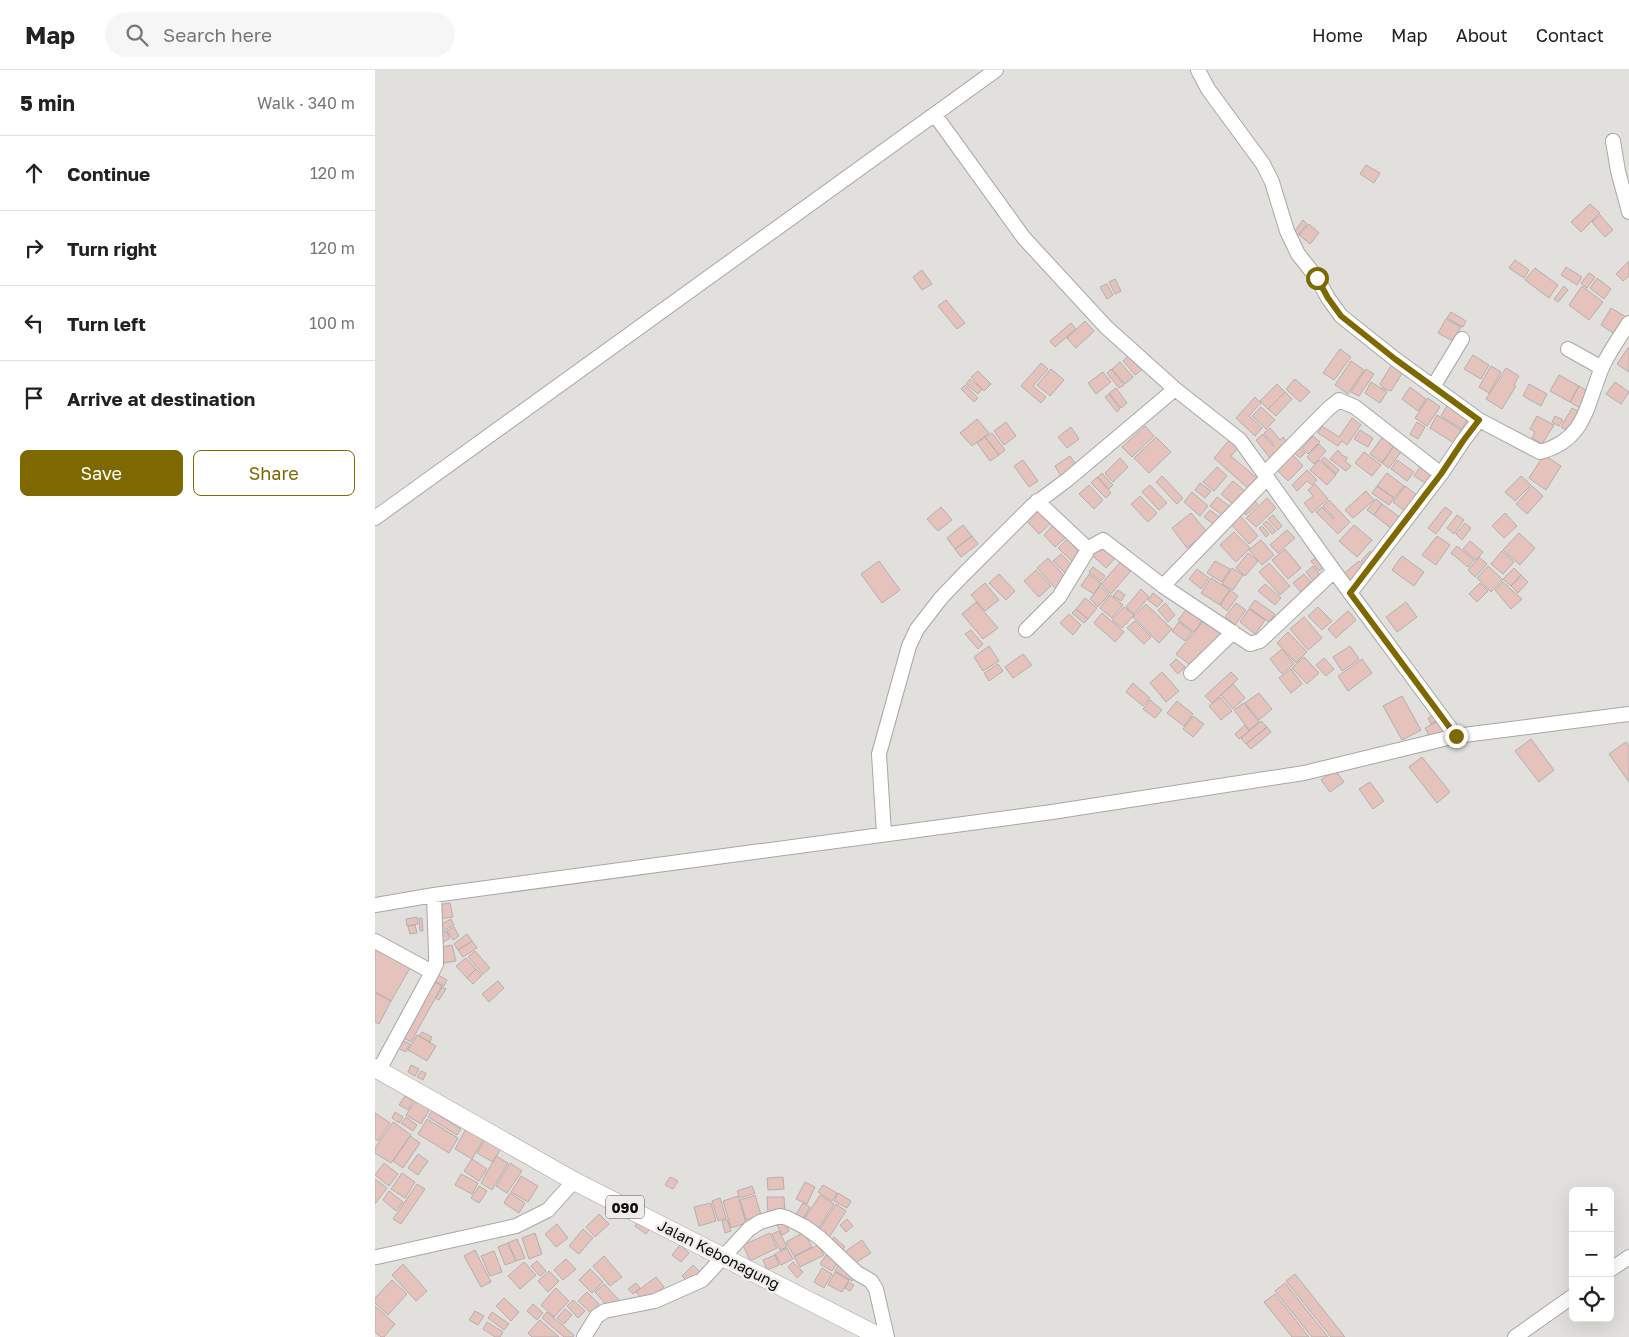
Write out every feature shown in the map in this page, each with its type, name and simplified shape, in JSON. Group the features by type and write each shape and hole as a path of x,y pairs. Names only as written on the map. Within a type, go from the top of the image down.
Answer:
{"main road":[{"name":"Jalan Kebonagung","path":"377,1069 574,1181 880,1337"}],"street":[{"path":"375,518 996,70"},
{"path":"1198,70 1208,89 1265,167 1272,182 1287,231 1299,254 1341,316 1395,359 1479,420 1540,452 1554,448 1567,440 1581,422 1602,368 1629,323"},
{"path":"935,115 1024,238 1106,327 1175,389 1240,440 1456,736"},
{"path":"1613,141 1618,171 1629,212"},
{"path":"1433,387 1462,339"},
{"path":"1568,349 1602,368"},
{"path":"884,834 879,754 909,646 917,629 941,598 1037,501 1075,475 1175,389"},
{"path":"1163,586 1328,409 1339,400 1355,407 1441,474"},
{"path":"1350,593 1441,474 1479,420"},
{"path":"1037,501 1089,548"},
{"path":"1026,630 1059,597 1089,548 1103,540 1163,586 1250,644 1260,641 1334,571"},
{"path":"1191,674 1233,632"},
{"path":"375,905 434,895 1052,812 1305,773 1456,736 1629,714"},
{"path":"377,1069 435,964 434,895"},
{"path":"375,942 432,972"},
{"path":"376,1256 516,1226 548,1210 574,1181"},
{"path":"585,1337 597,1316 611,1310 655,1301 702,1280 743,1234 754,1225 772,1217 780,1216 805,1227 857,1272 871,1281 876,1289 887,1337"},
{"path":"1614,1267 1629,1257"},
{"path":"1515,1337 1569,1299"}],"building":[{"path":"1366,165 1380,173 1374,183 1360,174"},
{"path":"1590,204 1600,213 1581,232 1571,222"},
{"path":"1600,215 1613,230 1605,237 1592,222"},
{"path":"1303,220 1307,224 1298,235 1294,232"},
{"path":"1309,224 1319,233 1310,244 1299,235"},
{"path":"1515,260 1529,270 1524,278 1509,268"},
{"path":"1629,261 1629,276 1623,281 1616,274"},
{"path":"1566,267 1582,277 1577,285 1561,275"},
{"path":"1535,268 1558,285 1549,298 1525,280"},
{"path":"922,270 932,284 922,290 913,277"},
{"path":"1589,273 1595,277 1587,288 1581,283"},
{"path":"1597,278 1611,289 1604,299 1590,288"},
{"path":"1115,279 1121,291 1115,294 1109,282"},
{"path":"1107,284 1113,295 1107,299 1100,287"},
{"path":"1564,286 1568,290 1558,302 1554,299"},
{"path":"1582,286 1603,302 1589,320 1569,305"},
{"path":"946,300 965,323 957,329 938,306"},
{"path":"1611,308 1626,317 1615,334 1601,325"},
{"path":"1451,312 1466,321 1463,327 1447,318"},
{"path":"1446,319 1461,327 1453,341 1438,333"},
{"path":"1085,321 1094,331 1076,348 1067,338"},
{"path":"1071,323 1076,329 1055,347 1050,341"},
{"path":"1340,349 1351,357 1334,380 1323,373"},
{"path":"1629,349 1629,372 1617,364"},
{"path":"1132,353 1144,368 1135,375 1123,361"},
{"path":"1473,355 1489,365 1481,379 1464,369"},
{"path":"1351,361 1364,370 1348,394 1335,385"},
{"path":"1120,362 1133,377 1125,384 1112,369"},
{"path":"1041,363 1048,369 1033,386 1046,397 1041,403 1021,386"},
{"path":"1392,364 1403,372 1391,391 1384,389 1380,384"},
{"path":"1491,366 1501,372 1489,393 1479,387"},
{"path":"1506,368 1519,376 1514,385 1516,386 1502,409 1486,399"},
{"path":"1051,369 1064,380 1050,396 1037,385"},
{"path":"1111,369 1124,385 1119,388 1107,373"},
{"path":"1366,369 1374,374 1359,396 1351,392"},
{"path":"978,371 991,384 984,391 971,377"},
{"path":"1103,372 1111,382 1096,394 1088,383"},
{"path":"1559,375 1579,386 1570,402 1550,391"},
{"path":"970,379 982,389 978,394 966,384"},
{"path":"1295,379 1310,392 1300,402 1286,389"},
{"path":"1371,382 1387,392 1380,403 1365,393"},
{"path":"1615,382 1629,392 1621,404 1606,394"},
{"path":"1277,384 1285,392 1268,409 1260,401"},
{"path":"1529,384 1547,394 1541,406 1523,396"},
{"path":"965,385 978,398 974,402 961,389"},
{"path":"1579,386 1589,392 1580,408 1570,402"},
{"path":"1410,387 1426,399 1418,411 1402,399"},
{"path":"1116,388 1127,403 1121,408 1109,393"},
{"path":"1285,392 1292,399 1276,416 1268,409"},
{"path":"1109,394 1120,409 1117,412 1105,397"},
{"path":"1255,397 1261,403 1249,416 1262,428 1255,436 1236,418"},
{"path":"1428,398 1440,407 1427,426 1415,418"},
{"path":"1448,404 1469,417 1462,429 1441,416"},
{"path":"1261,407 1275,420 1266,429 1252,416"},
{"path":"1572,408 1582,413 1571,432 1561,427"},
{"path":"1437,415 1461,430 1454,443 1430,428"},
{"path":"1537,416 1554,425 1542,444 1532,438 1535,432 1530,429"},
{"path":"1555,416 1563,420 1559,426 1552,422"},
{"path":"1352,418 1361,425 1347,445 1342,441 1338,446 1318,433 1322,426 1339,437"},
{"path":"977,419 989,433 972,446 960,433"},
{"path":"1006,422 1016,436 1004,445 994,431"},
{"path":"1417,422 1425,427 1418,439 1410,434"},
{"path":"1145,426 1154,436 1132,457 1122,447"},
{"path":"1071,427 1079,439 1067,448 1058,437"},
{"path":"1270,428 1280,440 1283,437 1290,446 1272,461 1256,440 1263,434 1273,446 1264,433"},
{"path":"1360,430 1373,438 1368,447 1354,439"},
{"path":"992,433 1005,450 999,455 985,437"},
{"path":"1384,435 1397,441 1382,463 1370,454"},
{"path":"1313,436 1320,442 1308,454 1302,448"},
{"path":"985,437 999,455 990,461 977,443"},
{"path":"1156,437 1171,452 1149,473 1134,458"},
{"path":"1231,438 1240,446 1231,456 1259,480 1250,490 1214,458"},
{"path":"1397,441 1403,449 1389,468 1382,463"},
{"path":"1319,444 1326,451 1314,464 1307,457"},
{"path":"1297,446 1305,453 1300,458 1292,451"},
{"path":"1338,450 1348,458 1345,461 1351,466 1346,471 1330,459"},
{"path":"1364,452 1381,465 1372,476 1355,463"},
{"path":"1292,454 1303,466 1288,481 1276,469"},
{"path":"1544,455 1561,466 1546,490 1529,478"},
{"path":"1070,456 1078,468 1062,478 1055,466"},
{"path":"1324,457 1339,470 1336,474 1321,460"},
{"path":"1120,458 1128,467 1113,482 1105,473"},
{"path":"1023,460 1038,481 1029,487 1014,466"},
{"path":"1319,460 1336,475 1327,485 1310,470"},
{"path":"1397,460 1414,472 1407,481 1391,469"},
{"path":"1217,467 1227,476 1214,491 1203,482"},
{"path":"1420,467 1433,475 1427,484 1414,476"},
{"path":"1307,470 1317,480 1312,485 1307,481 1297,491 1292,485"},
{"path":"1102,473 1113,485 1109,489 1098,477"},
{"path":"1387,473 1404,486 1394,498 1377,486"},
{"path":"1162,476 1183,498 1177,504 1156,482"},
{"path":"1521,476 1531,485 1515,501 1505,492"},
{"path":"1097,477 1111,493 1106,498 1091,483"},
{"path":"1233,481 1246,492 1234,505 1221,494"},
{"path":"1200,483 1211,491 1205,498 1195,490"},
{"path":"1315,484 1328,499 1312,513 1304,503 1313,496 1308,490"},
{"path":"1089,485 1103,500 1094,509 1079,494"},
{"path":"1150,485 1167,503 1159,510 1142,492"},
{"path":"1377,486 1394,498 1389,505 1372,493"},
{"path":"1405,486 1418,496 1406,512 1393,502"},
{"path":"1532,486 1543,496 1527,514 1516,504"},
{"path":"1366,491 1374,500 1353,518 1345,510"},
{"path":"1192,492 1208,506 1200,516 1184,502"},
{"path":"1140,496 1157,513 1148,522 1131,504"},
{"path":"1217,497 1232,508 1225,517 1210,506"},
{"path":"1267,498 1276,508 1256,527 1246,518"},
{"path":"1376,499 1382,504 1374,515 1367,510"},
{"path":"1254,500 1258,504 1246,515 1242,511"},
{"path":"1329,500 1350,522 1338,534 1316,512 1322,507 1333,519 1323,506"},
{"path":"1382,504 1401,518 1392,529 1374,515"},
{"path":"1036,505 1052,522 1039,534 1023,517"},
{"path":"941,507 952,520 938,531 927,519"},
{"path":"1445,507 1452,512 1436,534 1428,528"},
{"path":"1210,510 1222,519 1216,526 1204,517"},
{"path":"1191,513 1207,532 1187,548 1172,528"},
{"path":"1238,513 1258,536 1249,544 1229,522"},
{"path":"1505,513 1517,526 1504,538 1492,526"},
{"path":"1273,515 1282,526 1278,530 1268,519"},
{"path":"1457,515 1464,520 1454,534 1447,528"},
{"path":"1267,521 1276,531 1272,534 1263,524"},
{"path":"1465,523 1471,528 1462,540 1456,534"},
{"path":"1054,524 1066,537 1055,547 1044,535"},
{"path":"963,525 972,536 955,549 947,538"},
{"path":"1354,525 1372,540 1357,557 1339,541"},
{"path":"1262,526 1269,534 1266,537 1259,528"},
{"path":"1287,530 1295,538 1278,553 1270,545"},
{"path":"1234,532 1250,548 1236,562 1220,545"},
{"path":"1519,533 1535,548 1520,565 1503,550"},
{"path":"972,536 978,544 961,557 955,549"},
{"path":"1437,536 1450,545 1436,565 1422,555"},
{"path":"1067,539 1083,556 1075,564 1058,548"},
{"path":"1261,540 1274,555 1262,565 1249,550"},
{"path":"1470,541 1483,552 1476,560 1463,549"},
{"path":"1101,544 1116,557 1106,568 1092,555"},
{"path":"1457,546 1474,560 1468,567 1451,553"},
{"path":"1285,549 1301,568 1288,579 1272,560"},
{"path":"1370,551 1376,557 1367,567 1361,561"},
{"path":"1502,551 1514,562 1503,574 1491,564"},
{"path":"1248,553 1258,561 1245,576 1236,568"},
{"path":"1061,554 1073,566 1065,573 1053,561"},
{"path":"1318,556 1326,565 1319,571 1311,561"},
{"path":"1402,556 1424,572 1414,586 1392,570"},
{"path":"1479,557 1487,564 1475,577 1468,570"},
{"path":"1048,558 1068,580 1057,590 1037,568"},
{"path":"1124,558 1134,567 1111,594 1101,584"},
{"path":"879,561 900,590 882,603 861,574"},
{"path":"1215,561 1230,569 1222,582 1207,573"},
{"path":"1359,561 1367,570 1350,584 1342,575"},
{"path":"1269,563 1290,586 1280,595 1259,572"},
{"path":"1313,566 1324,580 1317,586 1306,572"},
{"path":"1488,566 1503,580 1491,592 1477,578"},
{"path":"1093,567 1105,576 1101,581 1089,572"},
{"path":"1232,568 1243,575 1233,590 1222,584"},
{"path":"1514,568 1521,575 1511,586 1503,579"},
{"path":"1197,569 1209,578 1201,589 1189,579"},
{"path":"1036,570 1051,586 1039,597 1024,581"},
{"path":"999,574 1015,591 1006,600 989,583"},
{"path":"1089,574 1101,583 1094,594 1081,586"},
{"path":"1304,574 1316,588 1305,597 1293,583"},
{"path":"1521,575 1528,582 1518,593 1511,586"},
{"path":"1211,578 1230,590 1220,605 1201,593"},
{"path":"1503,582 1522,599 1511,609 1495,590"},
{"path":"985,583 999,600 985,611 971,595"},
{"path":"1480,583 1488,591 1477,602 1469,594"},
{"path":"1265,584 1281,598 1275,605 1258,591"},
{"path":"1100,586 1109,594 1098,607 1090,599"},
{"path":"1141,589 1149,597 1134,614 1126,607"},
{"path":"1118,590 1125,595 1121,601 1113,596"},
{"path":"1230,590 1238,596 1227,611 1220,605"},
{"path":"1153,593 1163,601 1157,607 1148,600"},
{"path":"1110,595 1123,605 1112,618 1100,608"},
{"path":"1085,598 1097,608 1088,619 1076,609"},
{"path":"1255,600 1275,614 1269,622 1249,608"},
{"path":"976,602 998,628 983,639 962,614"},
{"path":"1406,602 1417,617 1397,632 1386,617"},
{"path":"1165,603 1175,615 1168,622 1158,610"},
{"path":"1236,603 1246,610 1235,625 1225,617"},
{"path":"1146,604 1172,629 1159,643 1133,617"},
{"path":"1189,606 1204,618 1194,632 1178,620"},
{"path":"1124,607 1134,615 1122,628 1112,620"},
{"path":"1318,607 1332,621 1322,630 1308,616"},
{"path":"1076,609 1088,619 1084,623 1072,613"},
{"path":"1249,609 1265,620 1255,634 1240,622"},
{"path":"1348,611 1356,620 1336,638 1328,629"},
{"path":"1102,613 1124,632 1115,642 1094,623"},
{"path":"1069,614 1081,625 1073,635 1060,623"},
{"path":"1304,617 1322,638 1308,650 1290,629"},
{"path":"1206,618 1223,631 1194,668 1176,654"},
{"path":"1135,621 1151,637 1144,644 1127,628"},
{"path":"1179,622 1192,632 1185,641 1172,631"},
{"path":"971,630 983,644 978,649 965,634"},
{"path":"1288,632 1307,652 1296,663 1277,643"},
{"path":"989,646 999,661 983,671 974,657"},
{"path":"1350,646 1359,659 1342,671 1333,657"},
{"path":"1282,649 1294,664 1282,674 1270,659"},
{"path":"1023,654 1032,665 1013,678 1005,667"},
{"path":"1304,657 1319,673 1307,684 1292,668"},
{"path":"1324,658 1334,669 1326,676 1316,665"},
{"path":"1176,659 1185,667 1178,674 1170,665"},
{"path":"1362,659 1372,673 1348,691 1338,676"},
{"path":"998,664 1003,671 989,681 984,673"},
{"path":"1291,669 1302,684 1291,693 1279,678"},
{"path":"1162,672 1179,691 1166,702 1150,683"},
{"path":"1231,672 1238,679 1212,703 1205,696"},
{"path":"1133,683 1150,698 1143,706 1126,692"},
{"path":"1233,684 1245,698 1233,709 1221,695"},
{"path":"1259,693 1272,709 1259,720 1245,703"},
{"path":"1402,696 1421,730 1402,740 1383,706"},
{"path":"1220,697 1232,711 1221,720 1209,706"},
{"path":"1150,700 1162,710 1155,718 1143,709"},
{"path":"1177,701 1193,714 1184,726 1167,713"},
{"path":"1244,703 1259,722 1249,730 1234,710"},
{"path":"1436,713 1440,719 1431,724 1428,718"},
{"path":"1193,716 1204,724 1193,737 1183,729"},
{"path":"1440,720 1445,731 1431,739 1425,728"},
{"path":"1261,721 1267,727 1246,744 1241,738"},
{"path":"1245,725 1249,731 1239,739 1235,734"},
{"path":"1267,727 1271,732 1251,749 1246,744"},
{"path":"1531,739 1554,770 1539,782 1515,751"},
{"path":"1626,742 1629,746 1629,782 1609,754"},
{"path":"1422,757 1450,792 1437,803 1409,767"},
{"path":"1335,770 1344,782 1330,792 1321,780"},
{"path":"1370,782 1384,801 1373,809 1359,789"},
{"path":"450,903 453,917 440,919 437,905"},
{"path":"417,917 418,924 407,926 406,919"},
{"path":"419,918 422,918 423,931 420,931"},
{"path":"451,919 454,925 443,931 440,925"},
{"path":"415,925 417,933 410,934 408,926"},
{"path":"454,927 459,936 453,940 447,931"},
{"path":"446,931 450,938 442,943 438,937"},
{"path":"467,934 472,941 458,950 454,944"},
{"path":"472,941 477,948 463,957 458,950"},
{"path":"452,945 456,961 444,963 441,947"},
{"path":"375,949 410,968 391,1001 375,992"},
{"path":"475,951 490,968 483,974 468,957"},
{"path":"466,958 476,969 467,978 456,966"},
{"path":"476,969 482,975 473,984 467,978"},
{"path":"438,975 447,980 444,986 434,981"},
{"path":"433,981 442,986 411,1042 402,1037"},
{"path":"498,981 504,988 489,1002 482,994"},
{"path":"442,987 446,989 439,1000 435,998"},
{"path":"375,992 391,1001 379,1024 375,1022"},
{"path":"422,1032 432,1037 430,1042 419,1036"},
{"path":"417,1035 436,1046 427,1061 408,1050"},
{"path":"401,1040 410,1044 406,1052 397,1048"},
{"path":"411,1065 419,1069 415,1076 408,1072"},
{"path":"421,1071 426,1073 423,1080 417,1077"},
{"path":"405,1096 413,1101 408,1110 399,1105"},
{"path":"416,1100 430,1109 421,1124 406,1115"},
{"path":"432,1111 461,1129 457,1135 428,1117"},
{"path":"395,1112 403,1117 399,1123 392,1118"},
{"path":"375,1113 390,1123 378,1141 375,1139"},
{"path":"406,1117 417,1125 413,1131 401,1123"},
{"path":"427,1119 458,1138 449,1153 418,1134"},
{"path":"393,1122 411,1135 391,1163 375,1153 375,1148"},
{"path":"468,1125 486,1135 472,1159 455,1149"},
{"path":"410,1136 420,1143 403,1168 393,1161"},
{"path":"486,1138 502,1147 493,1162 477,1153"},
{"path":"418,1154 428,1161 418,1175 408,1168"},
{"path":"496,1156 508,1163 492,1190 481,1183"},
{"path":"472,1159 487,1169 479,1181 464,1171"},
{"path":"384,1163 398,1174 389,1186 375,1175"},
{"path":"510,1163 522,1171 507,1193 496,1186"},
{"path":"402,1173 415,1182 405,1198 391,1189"},
{"path":"461,1174 478,1183 472,1194 455,1185"},
{"path":"521,1176 538,1186 528,1202 511,1192"},
{"path":"670,1177 678,1181 673,1189 665,1185"},
{"path":"783,1177 784,1189 768,1190 767,1178"},
{"path":"375,1179 387,1188 375,1204"},
{"path":"805,1182 815,1187 807,1204 796,1199"},
{"path":"417,1184 425,1189 401,1224 393,1219"},
{"path":"823,1185 837,1193 832,1201 818,1192"},
{"path":"479,1186 487,1191 479,1203 471,1198"},
{"path":"752,1186 755,1193 740,1198 737,1191"},
{"path":"389,1191 403,1202 396,1211 383,1200"},
{"path":"510,1193 525,1203 519,1213 504,1203"},
{"path":"838,1193 851,1201 847,1208 834,1201"},
{"path":"755,1195 761,1215 746,1220 740,1200"},
{"path":"820,1195 834,1204 817,1231 802,1222"},
{"path":"738,1196 746,1223 731,1228 723,1201"},
{"path":"767,1197 784,1197 785,1215 768,1216"},
{"path":"720,1198 726,1218 718,1221 712,1201"},
{"path":"711,1203 716,1221 699,1226 694,1207"},
{"path":"803,1203 810,1207 800,1224 793,1219"},
{"path":"836,1204 846,1211 828,1239 818,1232"},
{"path":"599,1214 609,1224 595,1237 586,1227"},
{"path":"643,1216 653,1224 646,1234 635,1226"},
{"path":"781,1217 789,1231 782,1235 775,1221"},
{"path":"727,1219 731,1231 725,1233 722,1221"},
{"path":"847,1219 853,1226 846,1232 840,1225"},
{"path":"557,1224 568,1238 556,1247 545,1234"},
{"path":"583,1229 593,1238 579,1254 569,1246"},
{"path":"779,1231 787,1247 780,1250 772,1234"},
{"path":"804,1232 812,1247 794,1256 786,1242"},
{"path":"535,1233 542,1254 529,1259 522,1238"},
{"path":"770,1233 777,1248 750,1261 743,1245"},
{"path":"834,1237 845,1247 839,1254 828,1244"},
{"path":"517,1239 525,1258 516,1261 508,1243"},
{"path":"862,1240 871,1253 852,1265 843,1253"},
{"path":"508,1243 516,1261 505,1265 498,1247"},
{"path":"680,1245 689,1253 681,1262 672,1255"},
{"path":"818,1245 824,1255 800,1267 794,1257"},
{"path":"787,1248 793,1259 781,1265 775,1254"},
{"path":"475,1250 491,1282 481,1287 464,1256"},
{"path":"494,1251 502,1272 490,1276 481,1256"},
{"path":"775,1255 779,1265 767,1270 763,1260"},
{"path":"826,1255 838,1262 832,1271 820,1264"},
{"path":"604,1256 622,1277 610,1286 593,1266"},
{"path":"566,1259 576,1269 563,1280 554,1270"},
{"path":"537,1261 546,1271 540,1276 531,1266"},
{"path":"524,1262 536,1275 520,1289 508,1276"},
{"path":"793,1262 803,1272 797,1278 788,1267"},
{"path":"403,1264 427,1291 416,1301 392,1275"},
{"path":"839,1264 856,1275 852,1281 835,1271"},
{"path":"693,1265 701,1273 690,1284 682,1276"},
{"path":"822,1268 832,1274 824,1288 814,1282"},
{"path":"590,1269 603,1282 592,1293 579,1280"},
{"path":"549,1271 559,1281 548,1292 538,1281"},
{"path":"835,1272 849,1280 842,1292 828,1285"},
{"path":"1295,1274 1345,1337 1331,1337 1286,1281"},
{"path":"656,1277 664,1287 644,1302 636,1292"},
{"path":"392,1280 407,1294 388,1315 375,1303 375,1298"},
{"path":"848,1282 854,1285 850,1291 845,1288"},
{"path":"636,1283 640,1288 633,1294 628,1289"},
{"path":"1285,1283 1328,1337 1312,1337 1275,1291"},
{"path":"604,1284 620,1301 610,1309 595,1292"},
{"path":"556,1288 569,1301 554,1317 541,1305"},
{"path":"587,1292 599,1304 591,1313 578,1301"},
{"path":"1275,1294 1309,1337 1292,1337 1264,1302"},
{"path":"504,1298 519,1312 511,1321 496,1306"},
{"path":"573,1300 585,1311 578,1318 567,1306"},
{"path":"533,1304 543,1313 537,1320 527,1311"},
{"path":"375,1306 395,1324 384,1337 375,1332"},
{"path":"565,1309 572,1315 564,1324 557,1318"},
{"path":"475,1311 484,1316 478,1325 469,1320"},
{"path":"492,1312 509,1324 504,1330 488,1318"},
{"path":"547,1312 574,1335 573,1337 564,1337 542,1318"},
{"path":"540,1320 559,1337 532,1337 528,1333"},
{"path":"487,1322 503,1332 500,1337 495,1337 483,1329"}],"route":[{"path":"1317,278 1341,316 1395,359 1479,420 1441,474 1350,593 1456,736"}]}
